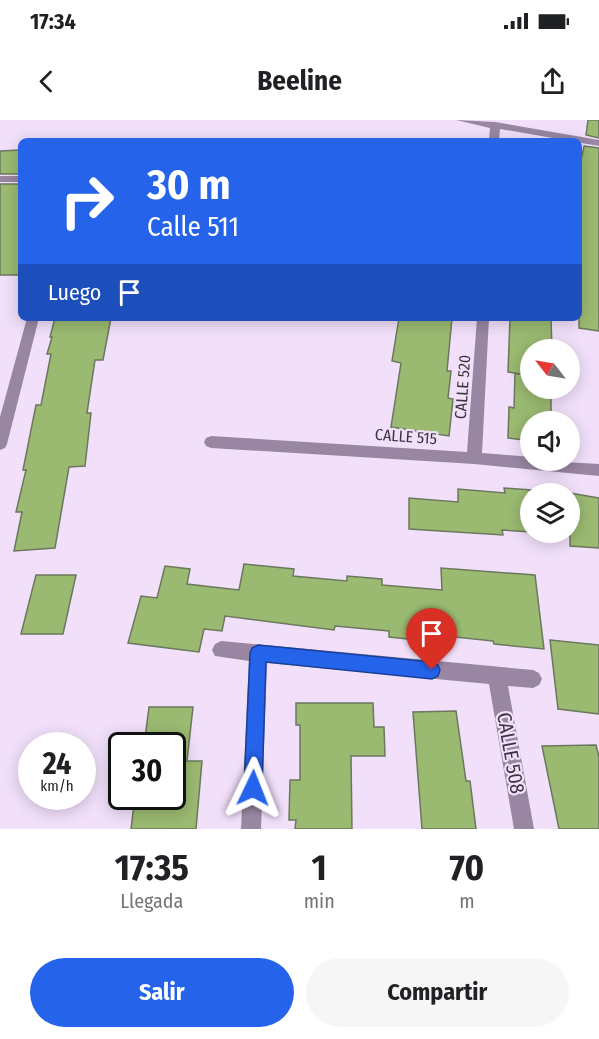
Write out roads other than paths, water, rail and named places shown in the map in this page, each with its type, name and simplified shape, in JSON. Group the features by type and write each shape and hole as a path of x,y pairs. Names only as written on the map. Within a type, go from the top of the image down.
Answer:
{"street":[{"path":"460,120 570,138"},
{"path":"494,138 495,125"},
{"path":"582,140 599,143"},
{"path":"0,179 18,178"},
{"path":"0,444 32,321"},
{"name":"CALLE 520","path":"474,458 483,321"},
{"name":"CALLE 515","path":"211,442 474,458 599,470"},
{"path":"221,650 497,677 533,678"},
{"path":"251,829 258,653"},
{"name":"CALLE 508","path":"497,677 524,829"}]}
